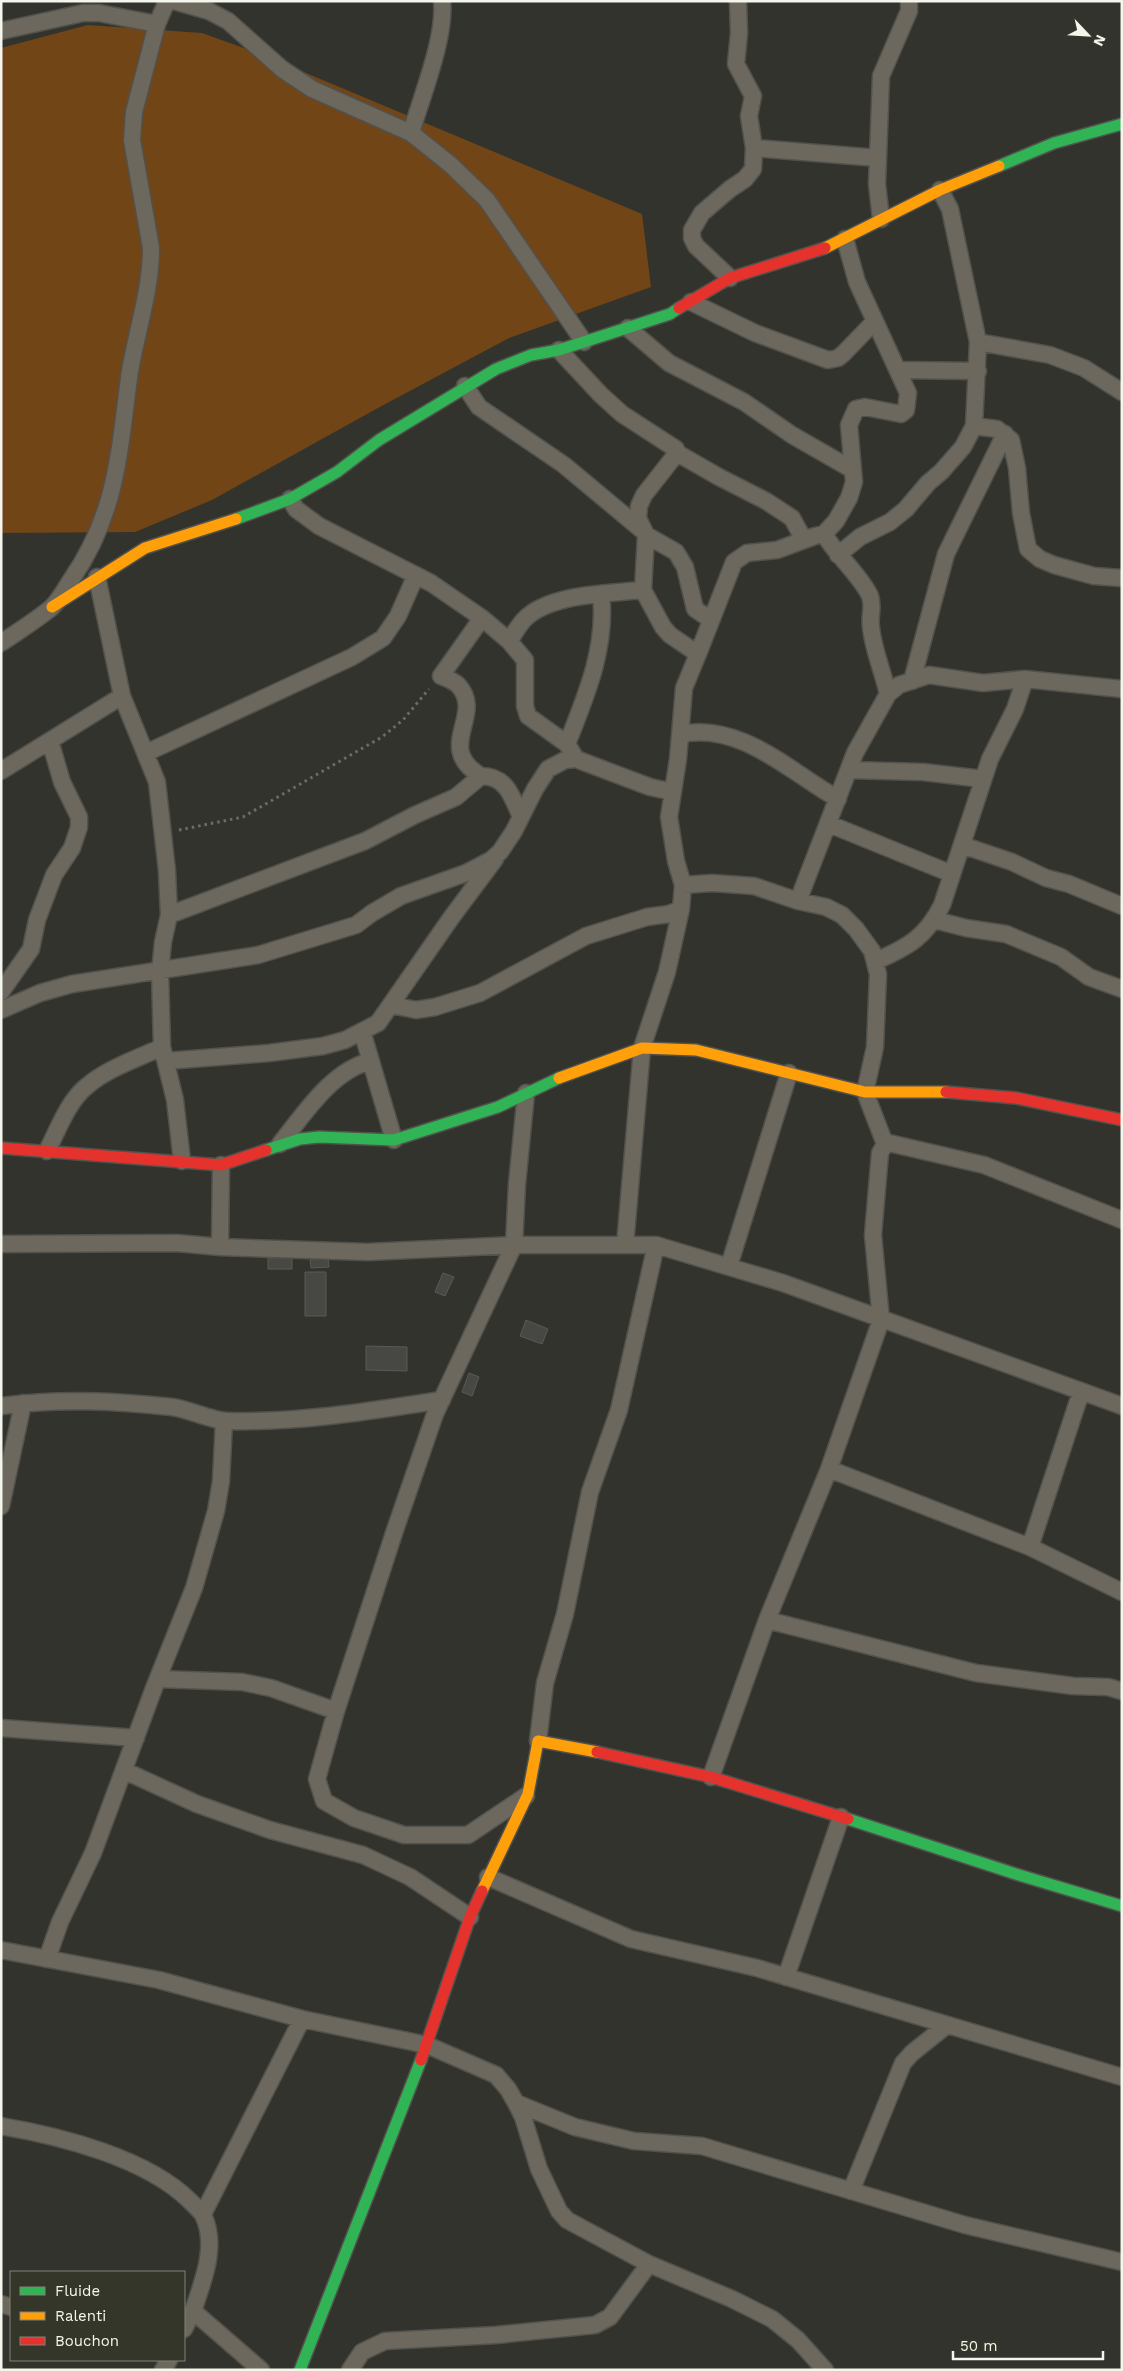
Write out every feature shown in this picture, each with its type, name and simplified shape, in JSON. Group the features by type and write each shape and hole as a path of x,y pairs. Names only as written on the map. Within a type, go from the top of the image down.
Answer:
{"street":[{"path":"52,607 86,558 96,538 114,487 130,373 148,290 151,262 151,248 132,140 132,127 134,112 157,24 167,1"},
{"path":"174,1 209,11 228,21 282,69 312,89 411,133 451,165 488,200 584,342"},
{"path":"411,133 437,43 443,12 442,1"},
{"path":"730,278 696,246 692,238 692,230 702,212 750,174 753,169 754,148 749,116 753,96 736,64 739,33 738,1"},
{"path":"881,219 876,184 881,76 909,11 909,1"},
{"path":"1,31 84,13 99,13 157,24"},
{"path":"1,644 98,576 145,548 216,527 290,499 337,472 379,440 464,386 496,369 531,355 559,350 670,314 730,278 830,246 940,190 1054,143 1122,124"},
{"path":"754,148 878,158"},
{"path":"838,555 860,537 890,522 906,509 963,447 974,426 978,342 950,209 940,190"},
{"path":"625,1245 642,1048 667,972 681,909 684,885 676,861 668,817 681,734 684,688 734,562 747,553 777,550 824,534 836,521 849,498 854,482 849,425 856,409 865,407 901,414 906,410 908,392 856,282 845,239"},
{"path":"691,302 755,333 828,360 838,358 843,354 875,321"},
{"path":"628,328 669,363 744,402 792,435 853,470"},
{"path":"978,342 1050,355 1084,368 1122,392"},
{"path":"559,350 601,396 622,414 673,445 677,453 719,478 766,501 792,518 804,540"},
{"path":"899,370 978,371"},
{"path":"464,386 479,407 564,465 644,533 676,552 685,567 695,609 711,620"},
{"path":"974,426 997,429 1011,440 1017,468 1021,513 1028,549 1040,560 1054,565 1094,576 1122,578"},
{"path":"912,681 946,554 1005,434"},
{"path":"677,453 644,495 639,506 638,518 644,533 643,590 663,627 670,635 698,654"},
{"path":"290,499 296,509 319,526 416,575 482,618 509,640 525,660 525,706 528,716 567,744 576,759"},
{"path":"824,534 869,595 872,607 871,632 888,694"},
{"path":"146,753 352,657 383,638 398,616 416,575"},
{"path":"98,576 122,696 157,782 169,915 163,942 160,972 164,1054 174,1100 182,1162"},
{"path":"509,640 527,616 550,604 601,594 643,590"},
{"path":"567,744 596,665 604,615 601,594"},
{"path":"482,618 441,676 458,684 464,694 467,708 461,733 460,756 469,769 482,776 496,777 508,789 521,817"},
{"path":"798,901 855,753 888,694 899,685 930,675 983,683 1025,679 1122,689"},
{"path":"876,961 900,951 917,940 935,920 942,905 990,759 1015,709 1025,679"},
{"path":"1,771 122,696"},
{"path":"681,734 703,732 730,738 760,748 810,783 838,799"},
{"path":"1,992 31,949 37,920 54,875 72,848 79,827 79,817 62,782 50,741"},
{"path":"47,1151 73,1103 86,1087 106,1073 164,1054 269,1053 322,1046 344,1040 378,1023 451,918 473,891 500,852 548,769 564,760 576,759 650,787 673,792"},
{"path":"849,770 923,772 983,779"},
{"path":"169,915 365,841 415,815 456,797 482,776"},
{"path":"828,824 952,874"},
{"path":"962,845 1012,862 1046,878 1070,884 1122,906"},
{"path":"1,1010 40,993 72,984 102,978 160,972 258,955 356,925 401,896 466,873 500,852"},
{"path":"684,885 712,883 754,886 798,901 826,907 842,915 872,951 878,974 875,1047 865,1092 885,1144"},
{"path":"392,1004 416,1010 435,1007 480,993 586,936 647,916 669,914 681,909"},
{"path":"935,920 966,928 1006,934 1061,957 1089,977 1122,989"},
{"path":"362,1031 394,1140"},
{"path":"1,1148 221,1165 252,1157 280,1144 319,1137 394,1140 471,1117 547,1082 642,1048 696,1050 865,1092 928,1091 1016,1098 1122,1120"},
{"path":"280,1144 324,1091 358,1064 371,1061"},
{"path":"729,1266 789,1073"},
{"path":"526,1093 517,1184 514,1245 442,1400 395,1530 336,1711 316,1780 324,1801 354,1818 404,1835 468,1835 528,1794"},
{"path":"885,1144 890,1143 984,1164 1122,1220"},
{"path":"711,1777 767,1620 829,1469 882,1320 873,1235 880,1153 885,1144"},
{"path":"220,1247 221,1165"},
{"path":"1,1244 177,1243 220,1247 368,1252 514,1245 656,1245 783,1283 1122,1406"},
{"path":"300,2370 427,2045 470,1917 528,1794 538,1740 545,1683 565,1614 590,1492 620,1410 656,1245"},
{"path":"1030,1546 1081,1392"},
{"path":"1,1406 55,1400 173,1407 224,1421 309,1419 442,1400"},
{"path":"1,1506 23,1403"},
{"path":"47,1959 60,1922 93,1853 194,1588 216,1511 221,1481 224,1421"},
{"path":"829,1469 1030,1546 1122,1592"},
{"path":"767,1620 976,1673 1073,1686 1108,1687 1122,1691"},
{"path":"158,1679 242,1682 271,1688 336,1711"},
{"path":"1,1728 136,1738"},
{"path":"538,1740 634,1757 711,1777 1048,1885 1122,1906"},
{"path":"125,1771 206,1807 270,1830 363,1855 410,1877 470,1917"},
{"path":"786,1977 840,1817"},
{"path":"488,1877 631,1939 786,1977 1122,2077"},
{"path":"3,1955 47,1959 160,1980 302,2019 427,2045 496,2075 508,2089 523,2117 539,2169 559,2211 567,2220 649,2264 732,2299 772,2319 798,2340 825,2370"},
{"path":"202,2214 302,2019"},
{"path":"851,2192 903,2063 912,2053 947,2025"},
{"path":"516,2103 575,2127 634,2140 702,2146 965,2225 1122,2262"},
{"path":"1,2126 46,2136 126,2160 168,2182 202,2214 209,2252 206,2272 193,2311 185,2327"},
{"path":"350,2370 362,2352 385,2342 496,2335 595,2325 610,2317 649,2264"},
{"path":"193,2311 261,2370"}],"path":[{"path":"163,833 243,817 382,737 403,720 441,676"}],"shaded area":[{"path":"88,25 202,33 263,55 642,214 651,287 509,338 212,500 135,532 1,533 1,48"}],"building":[{"path":"268,1258 292,1258 292,1269 268,1269"},
{"path":"328,1258 329,1267 311,1268 310,1259"},
{"path":"305,1272 326,1272 326,1316 305,1316"},
{"path":"443,1273 454,1277 445,1296 435,1292"},
{"path":"526,1320 548,1329 542,1344 520,1336"},
{"path":"366,1346 407,1347 407,1371 366,1370"},
{"path":"469,1373 479,1377 472,1396 462,1392"}],"traffic: fast":[{"path":"999,166 1054,143 1122,124"},
{"path":"236,519 290,499 337,472 379,440 496,369 531,355 559,350 670,314 679,308"},
{"path":"266,1150 300,1139 319,1137 394,1140 498,1107 559,1078"},
{"path":"848,1819 1019,1875 1122,1906"},
{"path":"300,2370 421,2060"}],"traffic: slow":[{"path":"825,248 940,190 999,166"},
{"path":"52,607 145,548 236,519"},
{"path":"559,1078 642,1048 696,1050 865,1092 946,1092"},
{"path":"482,1891 528,1794 538,1741 597,1752"}],"traffic: jam":[{"path":"679,308 730,278 825,248"},
{"path":"946,1092 1016,1098 1122,1120"},
{"path":"1,1148 221,1165 266,1150"},
{"path":"597,1752 711,1777 848,1819"},
{"path":"421,2060 470,1917 482,1891"}]}
